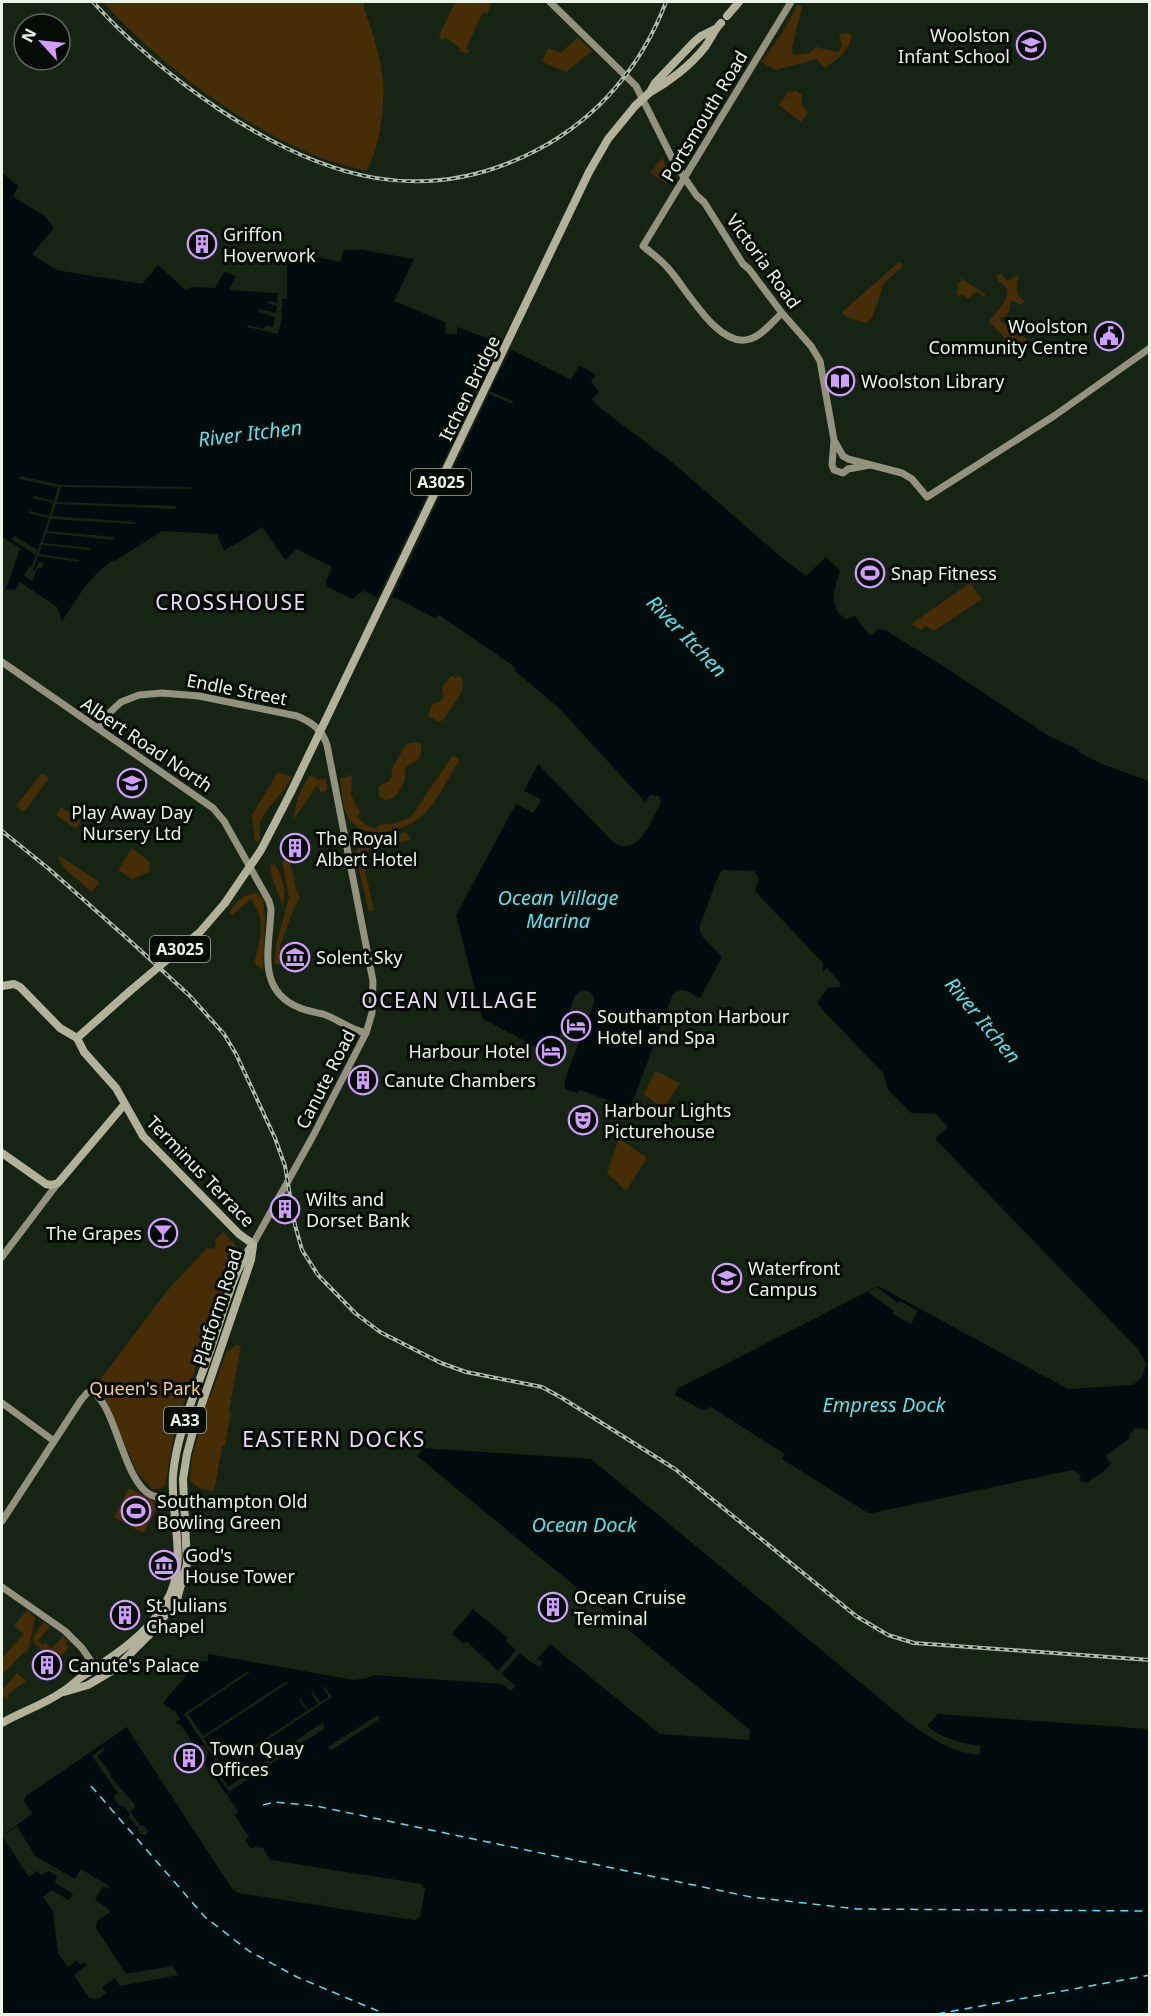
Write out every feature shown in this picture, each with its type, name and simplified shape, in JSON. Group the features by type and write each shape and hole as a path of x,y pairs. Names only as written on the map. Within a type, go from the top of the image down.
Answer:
{"main road":[{"path":"727,16 739,2"},
{"name":"Itchen Bridge","path":"250,867 267,841 291,792 589,172 608,139 635,106 649,93 655,83 700,36 715,29 721,23"},
{"name":"A3025","path":"77,1038 200,932 225,903 250,867"},
{"name":"Terminus Terrace","path":"2,986 14,984 20,987 65,1032 77,1038 84,1052 116,1088 143,1136 238,1234 253,1244"},
{"path":"2,1153 46,1184 58,1183 124,1105"},
{"name":"Platform Road","path":"173,1498 175,1464 184,1424 242,1262 253,1244"},
{"name":"Platform Road","path":"184,1499 183,1479 195,1424 250,1260 253,1244"},
{"name":"A33","path":"2,1723 62,1692 109,1661 157,1615 169,1598 178,1566 173,1498"},
{"name":"A33","path":"62,1692 79,1689 115,1669 155,1629 177,1599 187,1564 184,1499"}],"street":[{"name":"Victoria Road","path":"550,2 636,86 667,149 697,196 704,202 743,264 749,268 782,313 811,346 820,361 834,440"},
{"name":"Portsmouth Road","path":"782,313 751,339 739,340 722,333 715,328 668,268 643,246 791,2"},
{"path":"834,459 838,456 845,457 902,472 912,479 927,497 1054,416 1149,348"},
{"path":"834,440 832,465 834,470 841,473 870,465"},
{"path":"834,440 850,465 847,470"},
{"name":"Albert Road North","path":"3,666 99,728 213,808 224,821 266,894 271,909 269,976 273,987 289,1003 326,1015 366,1033"},
{"name":"Endle Street","path":"99,728 114,708 126,699 149,694 171,693 205,697 297,716"},
{"name":"Canute Road","path":"253,1244 313,1136 366,1033 372,1013 373,981 329,753 322,733 311,723 297,716"},
{"path":"2,1257 58,1183"},
{"path":"42,1203 46,1184"},
{"path":"2,1521 84,1396 91,1392 101,1399 142,1488 151,1495 184,1499"},
{"path":"2,1403 54,1441"},
{"path":"2,1587 65,1631 82,1648 102,1677"}],"green space":[{"path":"103,2 363,2 379,57 383,94 378,141 366,171 330,161 300,149 238,115 208,95 151,49"},
{"path":"455,2 491,4 487,14 483,12 466,49 470,51 467,54 459,51 461,49 445,37 442,40 439,36"},
{"path":"798,4 802,7 792,47 793,55 809,53 816,47 838,52 842,46 839,35 851,34 851,39 838,58 824,68 817,59 776,70 761,62 781,35"},
{"path":"578,37 592,51 566,72 542,62 548,48 561,53"},
{"path":"795,90 802,95 802,105 808,113 801,122 779,105 789,91 792,93"},
{"path":"662,158 671,175 666,183 650,173"},
{"path":"899,262 903,266 884,283 872,318 865,323 845,316 842,312"},
{"path":"1001,274 1007,281 1018,275 1016,289 1024,301 1021,305 1010,302 1006,316 1000,318 1000,321 1015,330 1021,328 1021,335 1027,339 1024,344 1016,347 1009,344 989,321 1007,295 1005,286 996,276"},
{"path":"960,277 986,295 983,297 978,291 967,299 962,294 958,297 956,292 959,287 956,284 962,281"},
{"path":"970,583 982,599 934,631 926,626 921,630 911,624"},
{"path":"452,676 463,679 462,691 444,719 439,722 428,716 432,704 441,701 444,696 442,688"},
{"path":"417,742 421,744 419,758 406,768 405,779 395,796 387,800 383,799 379,796 379,787 388,782 392,776 391,771 406,744"},
{"path":"453,755 459,760 440,793 419,818 408,825 384,832 361,829 351,822 345,811 340,779 352,775 351,795 360,813 357,817 366,825 376,829 379,825 396,823 411,817"},
{"path":"278,772 292,777 260,821 260,840 257,842 252,815"},
{"path":"42,773 49,778 24,812 16,806"},
{"path":"309,776 318,780 326,778 327,790 321,793 317,785 293,821 298,796"},
{"path":"61,807 81,821 76,829 56,815"},
{"path":"406,832 411,840 373,848 365,852 363,862 374,910 369,912 355,853 361,844"},
{"path":"132,848 150,862 149,872 132,879 118,870"},
{"path":"60,856 99,882 92,892 66,870 58,858"},
{"path":"287,859 300,897 280,946 284,964 275,964 276,945 289,897 282,861"},
{"path":"275,864 283,885 282,907 270,865"},
{"path":"257,893 263,900 265,917 263,970 254,963 261,930 259,914 255,906 250,899 233,915 229,913 240,899"},
{"path":"655,1071 680,1083 663,1109 644,1094"},
{"path":"619,1138 647,1158 626,1191 607,1173"},
{"name":"Queen's Park","path":"223,1232 235,1244 237,1255 212,1322 206,1329 208,1332 175,1429 165,1485 160,1489 152,1489 137,1472 100,1389 100,1380 167,1291 207,1248 214,1249 215,1240"},
{"path":"236,1345 241,1346 225,1445 222,1447 214,1491 199,1488 190,1481 192,1458 208,1398 226,1353"},
{"name":"Southampton Old Bowling Green","path":"129,1488 159,1504 143,1533 114,1517"},
{"path":"27,1610 35,1618 28,1650 2,1675 2,1658 24,1634 14,1626"},
{"path":"44,1622 50,1627 38,1640 43,1645 45,1643 52,1648 63,1636 68,1641 66,1644 69,1647 60,1657 55,1652 50,1657 33,1642 35,1634"},
{"path":"17,1673 26,1681 7,1695 9,1701 2,1694 2,1690"}],"water":[{"path":"2,173 18,186 13,197 45,216 54,228 32,254 56,270 142,284 158,265 186,290 192,287 215,288 224,272 236,276 229,290 287,294 287,266 293,252 340,262 344,250 362,250 414,259 394,301 445,322 446,334 457,334 457,327 494,341 571,380 579,365 596,375 591,382 599,392 592,399 599,407 673,463 781,557 806,576 826,557 840,570 834,603 840,615 846,619 855,616 870,636 879,629 885,630 1049,736 1102,764 1149,781 1149,1429 1135,1428 1130,1438 1107,1455 1111,1463 1103,1472 1086,1483 1079,1480 1081,1475 1072,1470 868,1513 782,1459 785,1454 711,1407 702,1410 675,1395 677,1389 878,1286 1068,1389 1133,1385 1142,1377 1146,1364 1139,1350 935,1139 948,1127 936,1114 911,1113 888,1090 883,1073 818,1005 818,1001 828,988 839,987 841,984 827,968 823,972 823,963 755,891 759,878 754,871 723,870 719,874 699,928 702,936 722,957 700,998 683,990 673,994 631,1106 624,1111 613,1107 612,1102 581,1090 577,1093 565,1089 565,1079 594,1003 594,997 590,992 582,990 575,996 552,1056 482,1018 456,915 516,804 533,813 541,802 540,799 524,791 538,764 614,843 623,846 638,841 649,827 661,802 659,796 650,795 645,802 559,708 515,671 515,667 439,615 435,618 394,597 380,599 364,591 353,599 327,587 326,581 332,567 297,549 285,560 262,527 224,550 217,534 162,531 98,572 62,621 57,607 20,582 15,590 6,589 20,548 2,537"},
{"name":"Ocean Dock","path":"423,1448 591,1459 908,1722 933,1739 959,1751 979,1755 981,1746 952,1740 927,1726 938,1714 1149,1729 1149,2014 2,2014 2,1836 32,1814 24,1801 26,1796 127,1727 233,1890 239,1893 415,1920 420,1916 425,1889 421,1884 269,1860 263,1848 251,1849 245,1840 249,1837 234,1814 238,1811 205,1764 208,1753 204,1746 194,1745 180,1724 177,1725 175,1722 180,1719 175,1710 172,1711 163,1703 198,1662 208,1661 208,1654 354,1680 374,1675 502,1684 511,1691 515,1686 502,1674 520,1653 540,1667 543,1662 537,1659 550,1644 660,1734 749,1740 750,1730 417,1456"},
{"path":"473,1609 508,1638 506,1641 516,1650 498,1671 467,1642 463,1643 452,1634"}],"pier":[{"path":"277,294 287,294 287,299 281,299 283,302 281,312 283,313 278,334 247,327 248,325 264,329 265,325 273,327 275,317 258,312 259,309 276,313 277,306 267,303 268,301 278,303"},
{"path":"491,340 494,341 474,385 479,387 501,341 512,347 490,391 513,401 512,404 489,394 390,601 376,601 478,389 461,382 462,380 472,383"},
{"path":"20,476 61,485 191,487 191,489 61,487 57,502 175,506 176,509 56,504 52,516 135,522 135,524 51,519 47,531 114,537 114,540 46,533 43,543 90,548 90,550 42,545 39,554 79,560 79,562 38,556 33,570 35,571 39,561 44,563 41,568 38,568 32,581 24,576 29,567 31,568 36,555 12,540 14,536 38,550 49,518 29,513 30,511 49,516 53,503 33,498 34,496 54,501 58,487 19,479"},
{"path":"877,1287 898,1303 900,1301 918,1311 911,1324 893,1314 894,1311 868,1292"},
{"path":"248,1671 249,1673 188,1714 203,1736 287,1681 288,1683 204,1738 223,1766 307,1711 300,1698 308,1710 318,1704 312,1691 320,1702 329,1697 323,1688 325,1687 332,1697 224,1769 227,1773 236,1767 243,1777 322,1723 325,1728 229,1792 210,1764 212,1762 228,1787 241,1778 239,1775 232,1779 229,1775 226,1777 184,1714"},
{"path":"163,1703 167,1708 174,1710 180,1719 176,1723 180,1724 194,1745 204,1746 208,1753 205,1764 238,1812 234,1815 249,1837 245,1840 250,1849 263,1848 270,1860 421,1884 425,1889 420,1916 415,1920 239,1893 233,1890 129,1731 131,1729 235,1888 414,1917 417,1914 422,1890 420,1887 269,1863 262,1851 249,1852 242,1841 245,1836 231,1815 234,1811 202,1765 205,1753 202,1749 192,1747 179,1728 175,1727 172,1722 176,1718 174,1714 160,1705"},
{"path":"378,1715 380,1719 330,1751 328,1747"},
{"path":"103,1748 105,1750 97,1756 111,1774 110,1776 136,1806 130,1812 148,1831 146,1835 141,1834 139,1828 128,1817 130,1814 124,1806 120,1806 115,1800 114,1797 118,1793 92,1756"},
{"path":"17,1826 35,1856 75,1879 81,1869 109,1886 108,1889 103,1886 95,1900 110,1912 97,1921 96,1928 126,1974 173,1966 178,1975 120,1986 115,1978 102,1987 106,1993 98,1999 89,1998 74,1975 87,1965 85,1962 80,1965 77,1960 68,1967 58,1953 53,1911 43,1897 51,1890 69,1900 73,1894 55,1883 57,1876 49,1871 41,1875 37,1871 29,1877 2,1836"}],"ferry route":[{"path":"91,1786 205,1917 249,1951 297,1977 385,2014"},
{"path":"263,1805 275,1802 316,1806 751,1897 857,1909 1150,1911"},
{"path":"937,2014 1150,1975"}],"railway":[{"path":"93,2 122,32 169,73 220,110 259,134 297,153 336,168 375,178 415,181 455,178 496,168 539,149 561,136 599,105 631,68 656,25 666,2"},
{"path":"2,831 129,940 190,996 224,1034 236,1054 275,1138 285,1166 295,1225 302,1250 318,1275 355,1313 380,1332 441,1363 466,1372 542,1387 562,1398 675,1469 856,1616 888,1635 914,1643 1150,1660"}],"place":[{"name":"Woolston Infant School","path":"1031,45"},
{"name":"Griffon Hoverwork","path":"202,244"},
{"name":"Woolston Community Centre","path":"1109,336"},
{"name":"Woolston Library","path":"840,381"},
{"name":"Snap Fitness","path":"870,573"},
{"name":"Play Away Day Nursery Ltd","path":"132,783"},
{"name":"The Royal Albert Hotel","path":"295,848"},
{"name":"Solent Sky","path":"295,957"},
{"name":"Southampton Harbour Hotel and Spa","path":"576,1026"},
{"name":"Harbour Hotel","path":"551,1051"},
{"name":"Canute Chambers","path":"363,1080"},
{"name":"Harbour Lights Picturehouse","path":"583,1120"},
{"name":"Wilts and Dorset Bank","path":"285,1209"},
{"name":"The Grapes","path":"163,1233"},
{"name":"Waterfront Campus","path":"727,1278"},
{"name":"Southampton Old Bowling Green","path":"136,1511"},
{"name":"God's House Tower","path":"164,1565"},
{"name":"Ocean Cruise Terminal","path":"553,1607"},
{"name":"St. Julians Chapel","path":"125,1615"},
{"name":"Canute's Palace","path":"47,1665"},
{"name":"Town Quay Offices","path":"189,1758"}],"district":[{"name":"CROSSHOUSE","path":"231,602"},
{"name":"OCEAN VILLAGE","path":"450,1000"},
{"name":"EASTERN DOCKS","path":"334,1439"}],"water label":[{"name":"River Itchen","path":"250,433"},
{"name":"River Itchen","path":"687,636"},
{"name":"Ocean Village Marina","path":"558,908"},
{"name":"River Itchen","path":"983,1020"},
{"name":"Empress Dock","path":"884,1404"}]}
